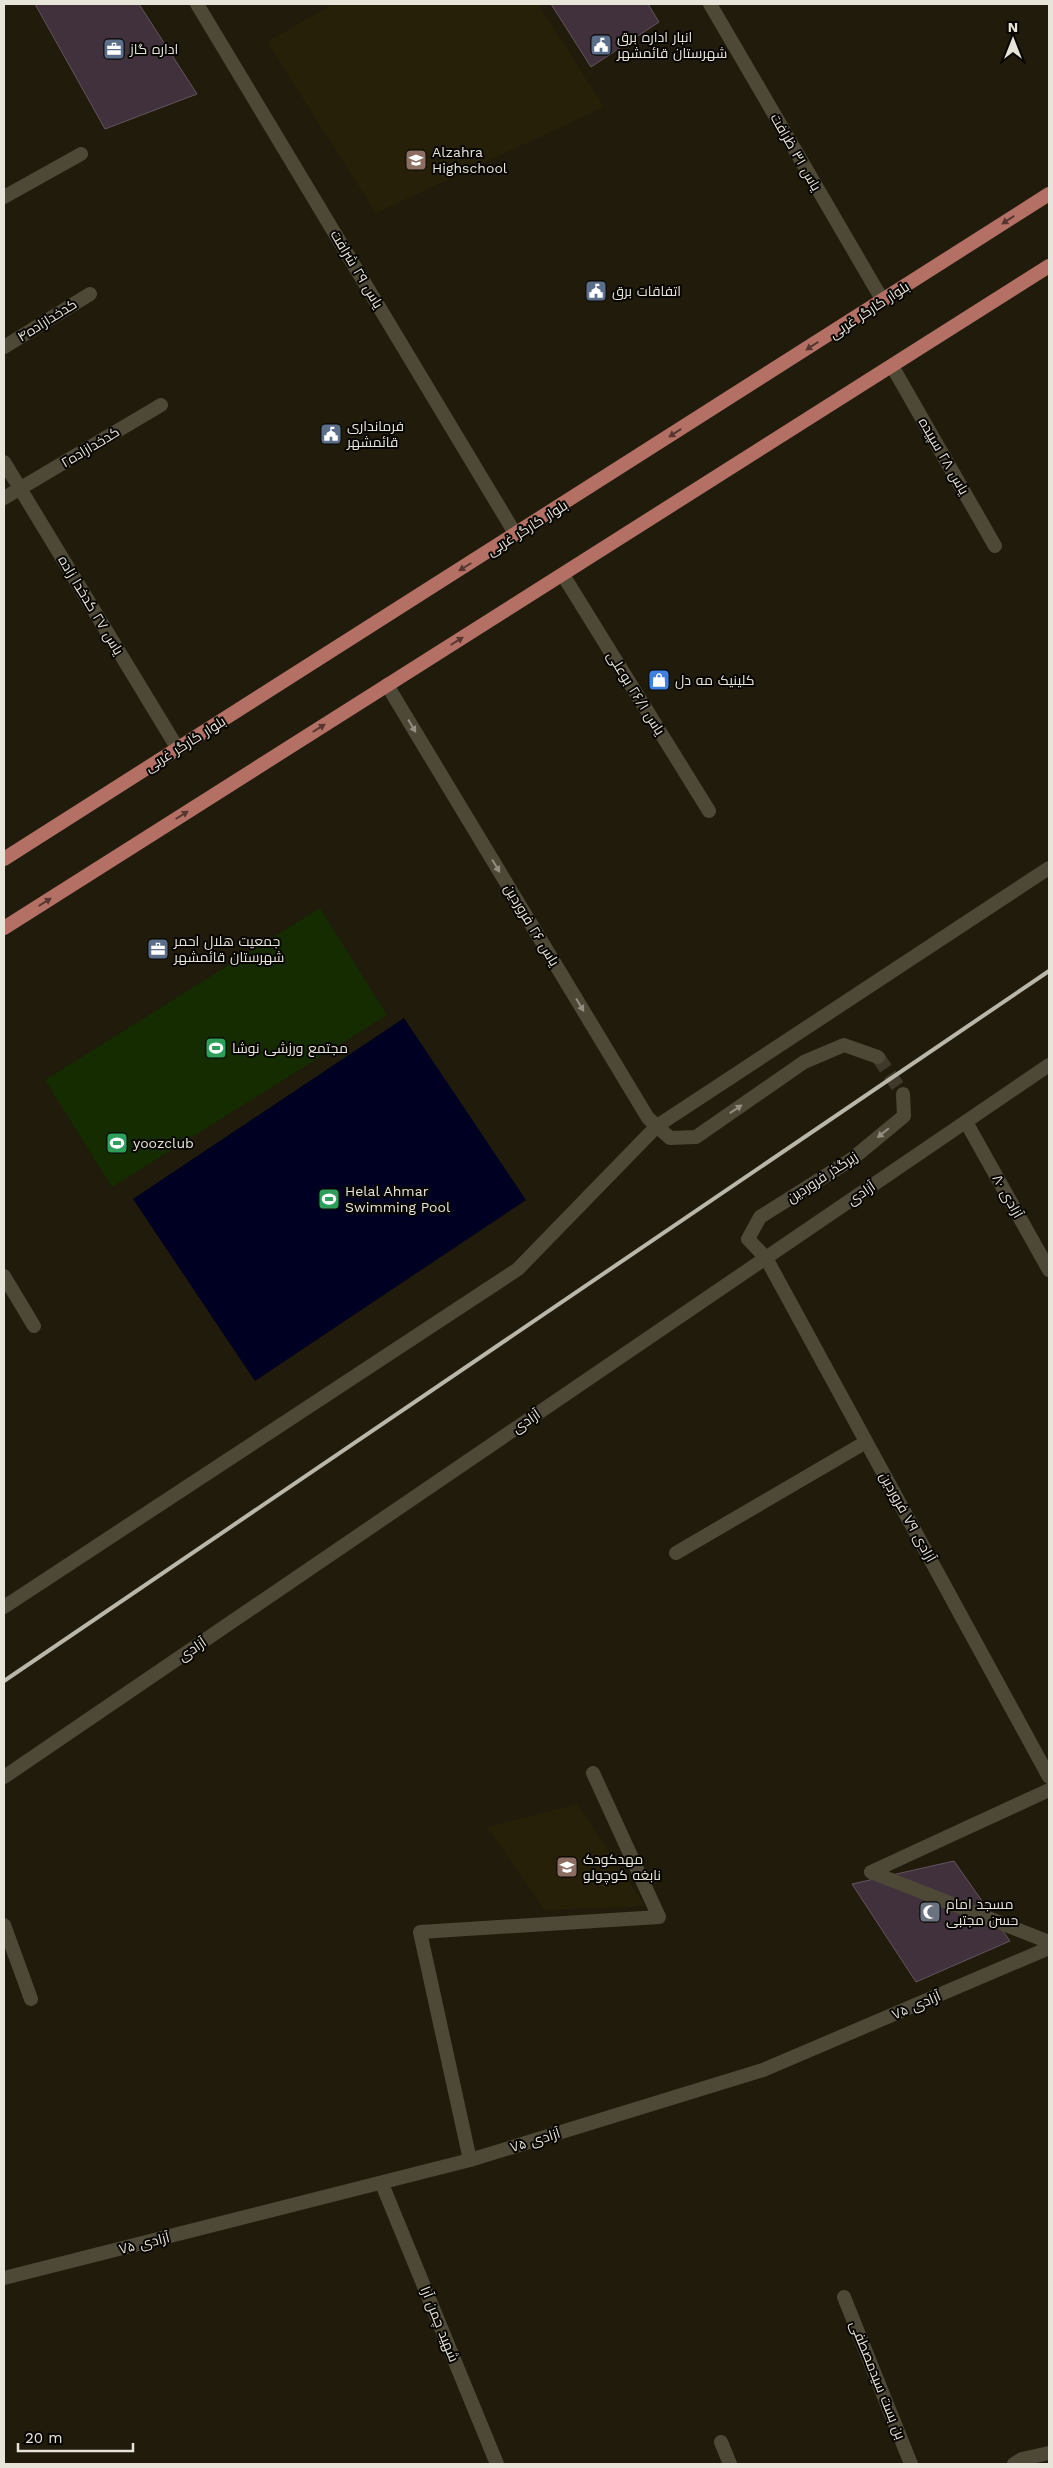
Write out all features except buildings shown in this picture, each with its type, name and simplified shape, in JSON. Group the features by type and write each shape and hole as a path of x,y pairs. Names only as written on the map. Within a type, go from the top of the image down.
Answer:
{"main road":[{"name":"بلوار کارگر غربی","path":"4,859 516,535 1049,194"},
{"path":"4,928 1049,266"}],"street":[{"name":"یاس ۲۹ شرافت","path":"197,4 516,535"},
{"name":"یاس ۳۱ ظرافت","path":"710,4 883,301"},
{"path":"4,198 81,154"},
{"name":"کدخدازاده۴","path":"4,347 90,294"},
{"name":"یاس ۲۸ سپیده","path":"892,366 996,546"},
{"name":"کدخدازاده۲","path":"4,498 161,405"},
{"name":"یاس ۲۷ کدخدا زاده","path":"4,462 178,749"},
{"name":"یاس ۲۶/۱ بوعلی","path":"563,575 709,811"},
{"name":"یاس ۲۶ فروردین","path":"387,685 648,1118 670,1138 696,1137 804,1062 844,1044 878,1057"},
{"path":"4,1607 518,1269 657,1126 1049,868"},
{"name":"آزادی","path":"4,1777 1049,1065"},
{"name":"زیرگذر فروردین","path":"766,1258 748,1239 760,1218 852,1159 904,1116 903,1094"},
{"name":"آزادی ۸۰","path":"966,1122 1049,1270"},
{"name":"آزادی ۷۹ فروردین","path":"766,1258 1049,1777"},
{"path":"4,1276 34,1326"},
{"path":"676,1553 866,1442"},
{"path":"470,2160 420,1932 659,1917 593,1773"},
{"path":"1049,1790 871,1872 1049,1942"},
{"path":"4,1925 31,2000"},
{"name":"آزادی ۷۵","path":"4,2278 382,2184 470,2160 763,2070 1049,1948"},
{"name":"شهید چمن آرا","path":"382,2184 498,2464"},
{"name":"بن بست سیدمصطفی","path":"844,2297 911,2464"},
{"path":"721,2442 730,2464"},
{"path":"1014,2464 1022,2459 1049,2453"}],"shaded area":[{"name":"Alzahra Highschool","path":"333,4 538,4 604,107 376,213 267,42"},
{"name":"مهدکودک نابغه کوچولو","path":"577,1804 645,1906 545,1910 487,1827"}],"green space":[{"name":"مجتمع ورزشی نوشا","path":"320,908 387,1015 112,1187 45,1080"}],"water":[{"name":"Helal Ahmar Swimming Pool","path":"404,1018 526,1200 255,1381 133,1199"}],"tunnel":[{"path":"878,1057 903,1094"}],"railway":[{"path":"4,1681 1049,971"}],"place":[{"name":"انبار اداره برق شهرستان قائمشهر","path":"601,45"},
{"name":"اداره گاز","path":"114,49"},
{"name":"Alzahra Highschool","path":"416,160"},
{"name":"اتفاقات برق","path":"596,291"},
{"name":"فرمانداری قائمشهر","path":"331,434"},
{"name":"کلینیک مه دل","path":"659,680"},
{"name":"جمعیت هلال احمر شهرستان قائمشهر","path":"158,949"},
{"name":"مجتمع ورزشی نوشا","path":"216,1048"},
{"name":"yoozclub","path":"117,1143"},
{"name":"Helal Ahmar Swimming Pool","path":"329,1199"},
{"name":"مهدکودک نابغه کوچولو","path":"567,1867"},
{"name":"مسجد امام حسن مجتبی","path":"930,1912"}]}
